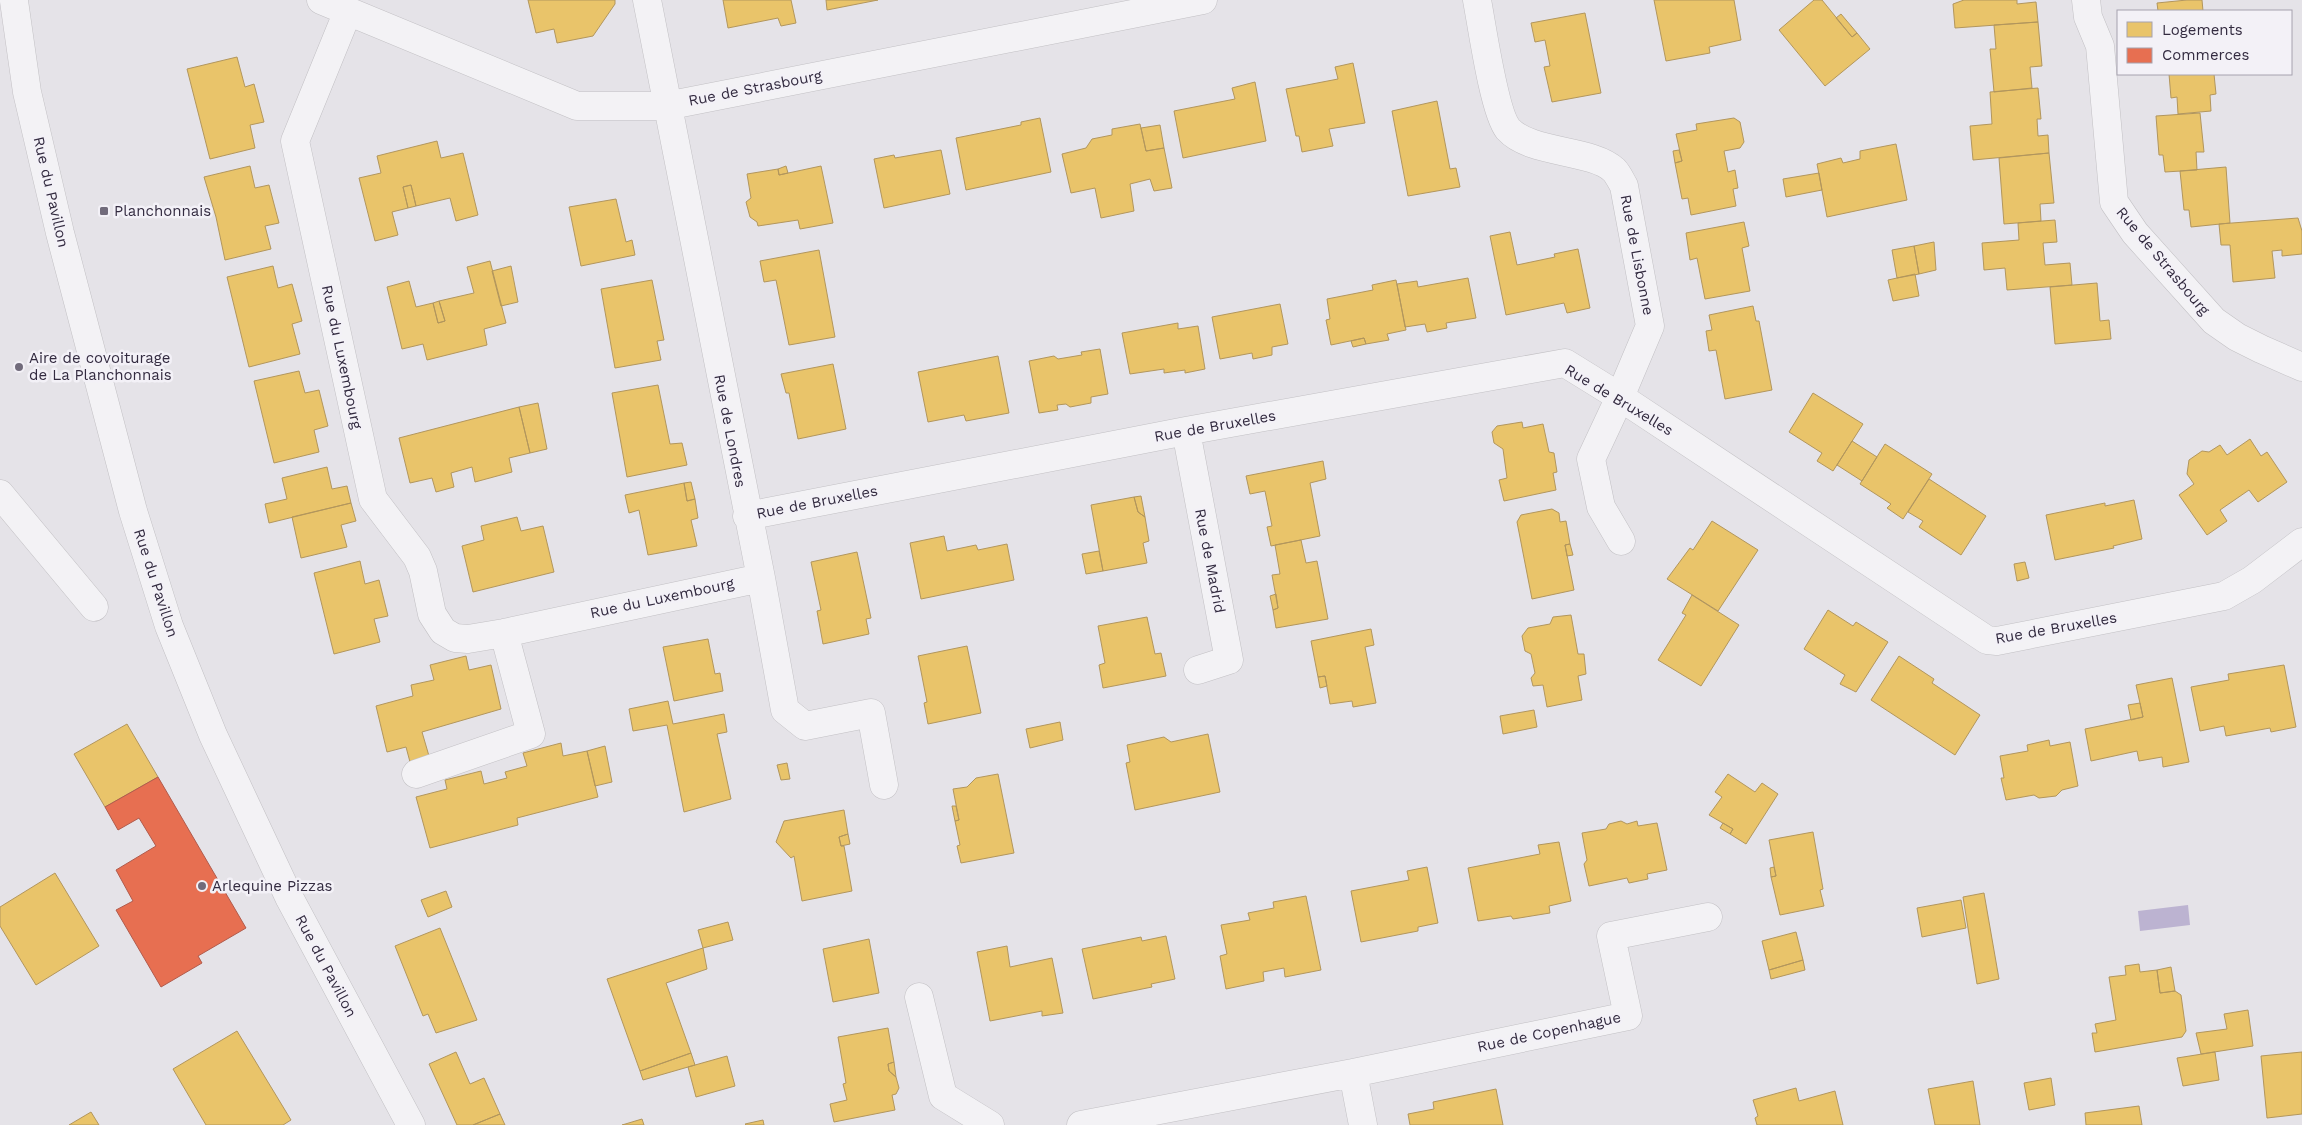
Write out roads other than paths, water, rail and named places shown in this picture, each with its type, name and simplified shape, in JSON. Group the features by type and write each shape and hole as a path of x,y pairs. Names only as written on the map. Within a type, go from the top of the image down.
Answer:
{"street":[{"name":"Rue de Strasbourg","path":"320,0 576,106 666,106 1203,0"},
{"name":"Rue de Londres","path":"647,0 666,106 761,578 785,710 805,726 872,713 884,785"},
{"name":"Rue de Lisbonne","path":"1477,0 1497,104 1508,129 1527,142 1601,162 1614,170 1624,186 1650,326 1591,459 1602,507 1621,541"},
{"name":"Rue de Strasbourg","path":"2086,0 2088,16 2100,46 2114,202 2135,233 2214,320 2237,337 2302,367"},
{"name":"Rue du Pavillon","path":"10,1 27,92 60,233 133,511 166,617 212,735 290,899 411,1125"},
{"name":"Rue du Luxembourg","path":"348,11 295,141 373,500 417,557 423,571 432,614 443,631 455,638 468,639 761,578"},
{"name":"Rue de Bruxelles","path":"747,516 1186,431 1565,363 1620,397 1979,636 1988,640 1998,641 2224,596 2252,580 2302,542"},
{"name":"Rue de Madrid","path":"1186,431 1229,660 1198,670"},
{"path":"0,494 94,607"},
{"path":"416,774 530,734 504,633"},
{"name":"Rue de Copenhague","path":"1081,1125 1353,1073 1628,1016 1611,936 1708,917"},
{"path":"919,997 943,1096 990,1125"},
{"path":"1353,1073 1363,1125"}],"place":[{"name":"Planchonnais","path":"104,211"},
{"name":"Aire de covoiturage de La Planchonnais","path":"19,367"},
{"name":"Arlequine Pizzas","path":"202,886"}]}
